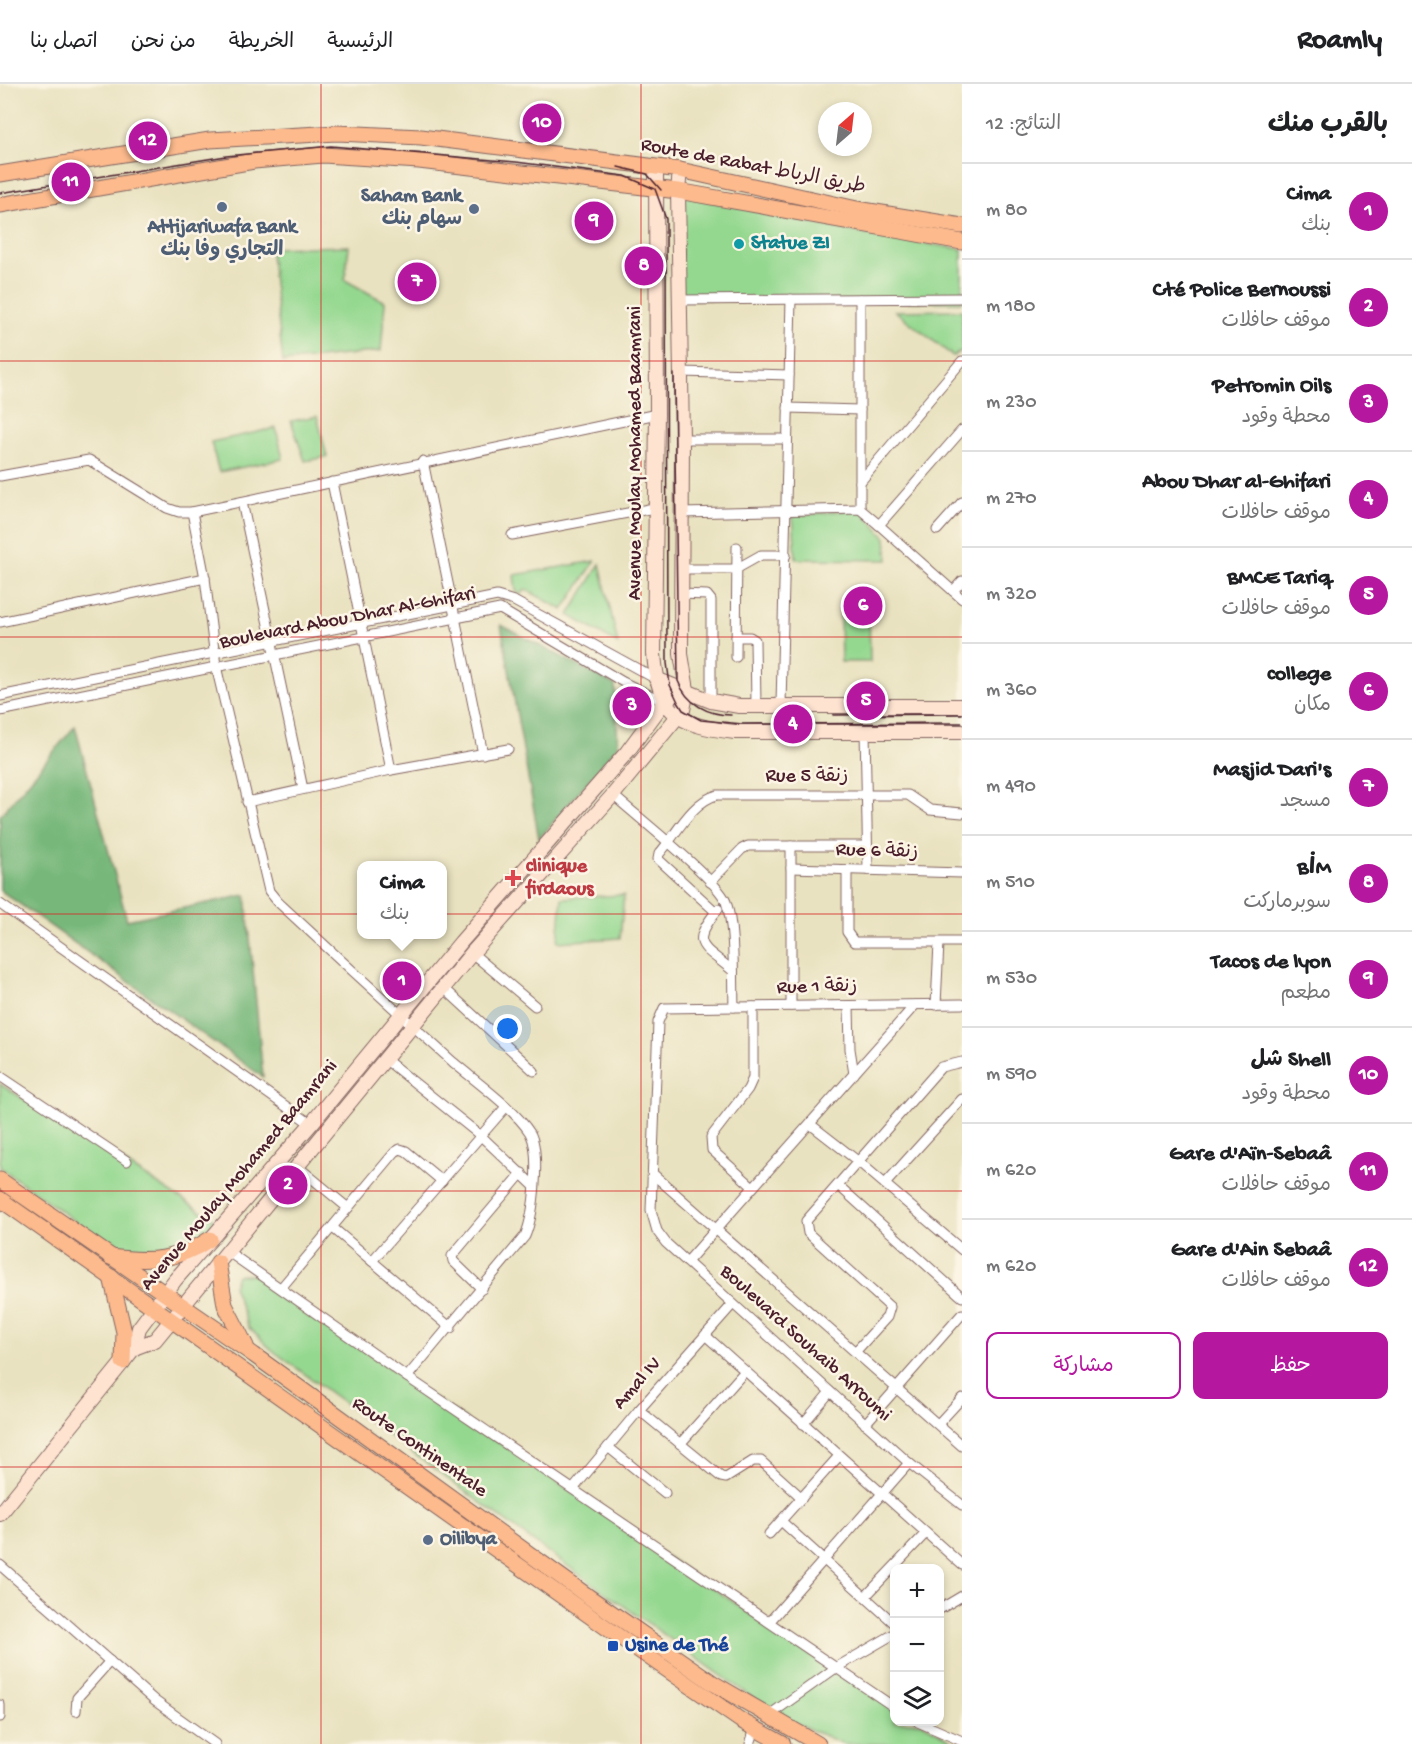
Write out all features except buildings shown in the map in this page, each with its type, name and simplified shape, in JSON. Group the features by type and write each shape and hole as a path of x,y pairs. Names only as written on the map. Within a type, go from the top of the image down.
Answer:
{"main road":[{"name":"Route de Rabat طريق الرباط","path":"0,174 210,140 323,132 421,137 680,170 866,211 962,226"},
{"name":"Route de Rabat طريق الرباط","path":"0,205 263,160 323,155 419,160 678,191 962,242"},
{"name":"Route Continentale","path":"0,1180 254,1355 589,1598 713,1683 818,1744"},
{"name":"Route Continentale","path":"0,1199 579,1609 755,1729 783,1744"},
{"path":"108,1256 132,1259 169,1257 190,1252 210,1239"},
{"path":"223,1256 221,1291 227,1312 254,1355"},
{"path":"111,1277 124,1332 123,1362"}],"street":[{"name":"Avenue Moulay Mohamed Baamrani","path":"656,167 655,189 658,213 654,508 656,679 664,702"},
{"name":"Avenue Moulay Mohamed Baamrani","path":"134,1348 155,1340 472,953 613,795 679,716 687,699 681,654 682,439 678,191 680,170"},
{"path":"680,300 962,298"},
{"path":"781,705 791,299"},
{"path":"860,299 860,509"},
{"path":"860,482 962,361"},
{"path":"681,372 789,375"},
{"path":"788,408 860,410"},
{"path":"0,476 89,460 167,508 179,512 192,512 423,461 657,414"},
{"path":"879,525 962,430"},
{"path":"682,439 787,439"},
{"path":"423,461 483,754"},
{"path":"332,482 392,770"},
{"path":"242,502 303,789"},
{"path":"937,530 962,502"},
{"path":"512,535 654,508"},
{"path":"681,513 860,509 962,599"},
{"path":"954,511 962,519"},
{"path":"192,512 205,578 216,666 267,886 273,898 505,1108 524,1126 533,1142 534,1186 531,1219 525,1236 451,1328 407,1377"},
{"path":"736,657 737,547"},
{"path":"681,568 736,569 761,555 786,555"},
{"path":"0,622 205,578"},
{"path":"953,591 962,581"},
{"path":"681,594 707,596 712,602 711,701"},
{"name":"Boulevard Abou Dhar Al-Ghifari","path":"0,696 362,621 452,604 505,597 656,679 711,701 738,706 962,706"},
{"name":"Boulevard Abou Dhar Al-Ghifari","path":"0,711 500,609 623,682 664,702 679,716 698,728 735,732 962,732"},
{"path":"736,637 750,637 755,640 756,705"},
{"name":"Avenue Moulay Mohamed Baamrani","path":"134,1348 139,1328 210,1239 311,1124 400,1015 627,752 664,702 674,694 687,690"},
{"path":"865,731 868,870"},
{"path":"247,802 392,770 508,749"},
{"path":"613,795 710,882 725,900 733,971 734,1007"},
{"name":"Rue 5 زنقة","path":"668,844 698,804 717,795 908,795 930,810 962,813"},
{"path":"668,844 659,854 660,863 716,912"},
{"path":"710,882 742,849 748,846 867,846"},
{"path":"791,846 791,1006"},
{"name":"Rue 6 زنقة","path":"791,868 962,873"},
{"path":"847,870 847,932 854,942 962,942"},
{"path":"725,900 701,930 699,939 702,945 733,971"},
{"path":"0,904 311,1124"},
{"path":"936,1005 939,943"},
{"path":"472,953 536,1006"},
{"path":"444,988 534,1071"},
{"name":"Rue 1 زنقة","path":"654,1174 658,1022 664,1008 672,1006 962,1004"},
{"path":"687,1262 915,1005"},
{"path":"753,1006 753,1078 710,1143 712,1150 753,1187"},
{"path":"849,1006 850,1049 854,1074"},
{"path":"385,1059 481,1136 534,1186"},
{"path":"856,1351 891,1312 883,1300 808,1233 806,1221 941,1067 962,1064"},
{"path":"0,1076 127,1161"},
{"path":"885,1184 962,1098"},
{"path":"372,1261 505,1108"},
{"path":"810,1124 859,1162 962,1250"},
{"path":"281,1288 395,1152 400,1149 406,1151 442,1181"},
{"path":"297,1166 348,1208"},
{"path":"482,1289 453,1261 452,1256 522,1173"},
{"path":"654,1174 962,1446"},
{"name":"Boulevard Souhaib Arroumi","path":"654,1174 651,1209 657,1231 732,1305 909,1463 962,1505"},
{"path":"839,1186 962,1297"},
{"path":"333,1228 451,1328"},
{"path":"223,1256 281,1288 407,1377 890,1704"},
{"name":"Amal IV","path":"574,1488 732,1305"},
{"path":"865,1424 962,1314"},
{"path":"705,1335 962,1565"},
{"path":"0,1514 134,1348"},
{"path":"680,1444 745,1371"},
{"path":"803,1424 830,1392"},
{"path":"938,1424 962,1398"},
{"path":"639,1410 717,1475 726,1478 753,1461 761,1461 802,1498"},
{"path":"608,1447 665,1493"},
{"path":"769,1534 839,1456"},
{"path":"770,1621 909,1463"},
{"path":"949,1495 962,1495"},
{"path":"781,1521 890,1619"},
{"path":"866,1596 925,1534"},
{"path":"0,1565 155,1701 215,1744"},
{"path":"944,1605 962,1596"},
{"path":"768,1716 837,1667 890,1636"},
{"path":"76,1711 77,1698 110,1661"},
{"path":"0,1705 0,1717"},
{"path":"928,1726 961,1739"},
{"path":"750,1744 755,1729"}],"green space":[{"path":"682,195 878,237 962,249 962,302 680,299"},
{"path":"349,246 345,280 385,302 381,351 283,362 270,248"},
{"path":"962,310 962,351 953,356 895,311"},
{"path":"317,416 327,457 305,461 291,421"},
{"path":"276,428 283,459 219,472 211,442"},
{"path":"860,509 886,538 888,560 796,559 793,516"},
{"path":"595,561 563,610 525,589 521,595 516,591 514,575"},
{"path":"600,564 618,644 569,615"},
{"path":"840,608 869,608 870,662 841,662"},
{"path":"501,625 615,685 618,746 539,839"},
{"path":"75,726 127,920 246,895 263,1077 0,890 0,816"},
{"path":"624,895 620,938 558,942 562,898"},
{"path":"0,1084 215,1220 193,1245 115,1250 0,1167"},
{"path":"237,1275 254,1275 836,1672 890,1704 890,1726 928,1726 958,1744 844,1744 777,1715 527,1537 272,1350 249,1328 233,1286"}],"tram line":[{"path":"0,193 226,156 331,146 516,162 625,176 655,189 666,219 667,663 670,685 678,702 683,710 701,720 742,724 962,723"},
{"path":"618,167 647,174 661,190"},
{"path":"674,374 678,681 687,696 699,707 714,713 731,715"},
{"path":"833,715 962,714"}],"place":[{"name":"Shell شل","path":"542,123"},
{"name":"Gare d'Ain Sebaâ","path":"148,141"},
{"name":"Gare d'Aïn-Sebaâ","path":"71,182"},
{"name":"Attijariwafa Bank التجاري وفا بنك","path":"222,207"},
{"name":"Saham Bank سهام بنك","path":"474,209"},
{"name":"Tacos de lyon","path":"594,221"},
{"name":"Statue ZI","path":"739,244"},
{"name":"BİM","path":"644,266"},
{"name":"Masjid Dari's","path":"417,282"},
{"name":"college","path":"863,606"},
{"name":"BMCE Tariq","path":"866,701"},
{"name":"Petromin Oils","path":"632,706"},
{"name":"Abou Dhar al-Ghifari","path":"793,724"},
{"name":"clinique firdaous","path":"513,878"},
{"name":"Cima","path":"402,981"},
{"name":"Cté Police Bernoussi","path":"288,1185"},
{"name":"Oilibya","path":"428,1540"},
{"name":"Usine de Thé","path":"613,1646"}]}
